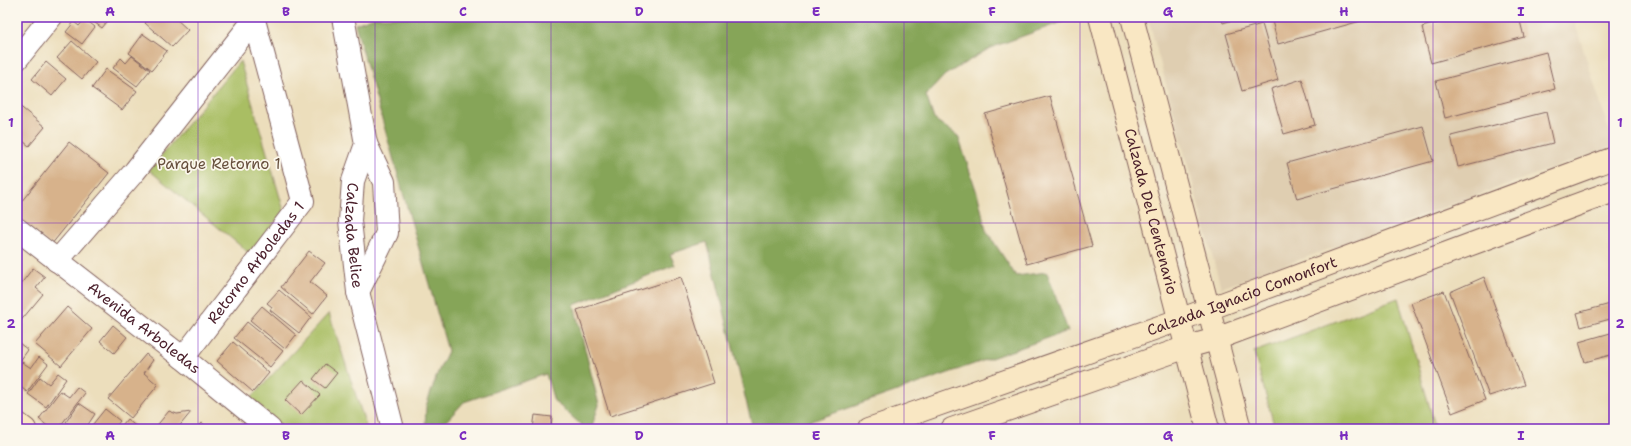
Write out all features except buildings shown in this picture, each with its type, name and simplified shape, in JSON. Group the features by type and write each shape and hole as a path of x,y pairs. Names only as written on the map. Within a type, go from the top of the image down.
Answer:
{"main road":[{"name":"Calzada Del Centenario","path":"1100,17 1208,429"},
{"name":"Calzada Del Centenario","path":"1132,17 1240,429"},
{"name":"Calzada Ignacio Comonfort","path":"869,429 1179,320 1614,158"},
{"name":"Calzada Ignacio Comonfort","path":"952,429 1187,347 1216,339 1614,191"},
{"path":"17,423 25,429"}],"street":[{"path":"17,59 51,17"},
{"name":"Calzada Belice","path":"343,17 366,144 353,181 350,221 358,292 393,429"},
{"name":"Retorno Arboledas 1","path":"57,261 135,171 254,20 303,201 183,358"},
{"path":"358,292 388,233 384,182 366,144"},
{"name":"Avenida Arboledas","path":"17,229 183,358 270,429"}],"shaded area":[{"path":"1148,17 1573,17 1614,146 1221,288"}],"green space":[{"path":"374,17 1070,17 1070,19 990,48 945,75 926,95 934,119 958,136 978,196 986,230 1016,276 1047,272 1068,331 789,429 753,429 707,242 670,254 675,265 574,305 599,405 591,429 586,429 554,401 546,374 464,402 439,429 425,429 426,406 438,372 448,351 355,24"},
{"name":"Parque Retorno 1","path":"240,61 284,211 249,253 149,170"},
{"path":"1398,298 1436,429 1275,429 1254,352"},
{"path":"329,313 367,429 284,429 251,398"}]}
